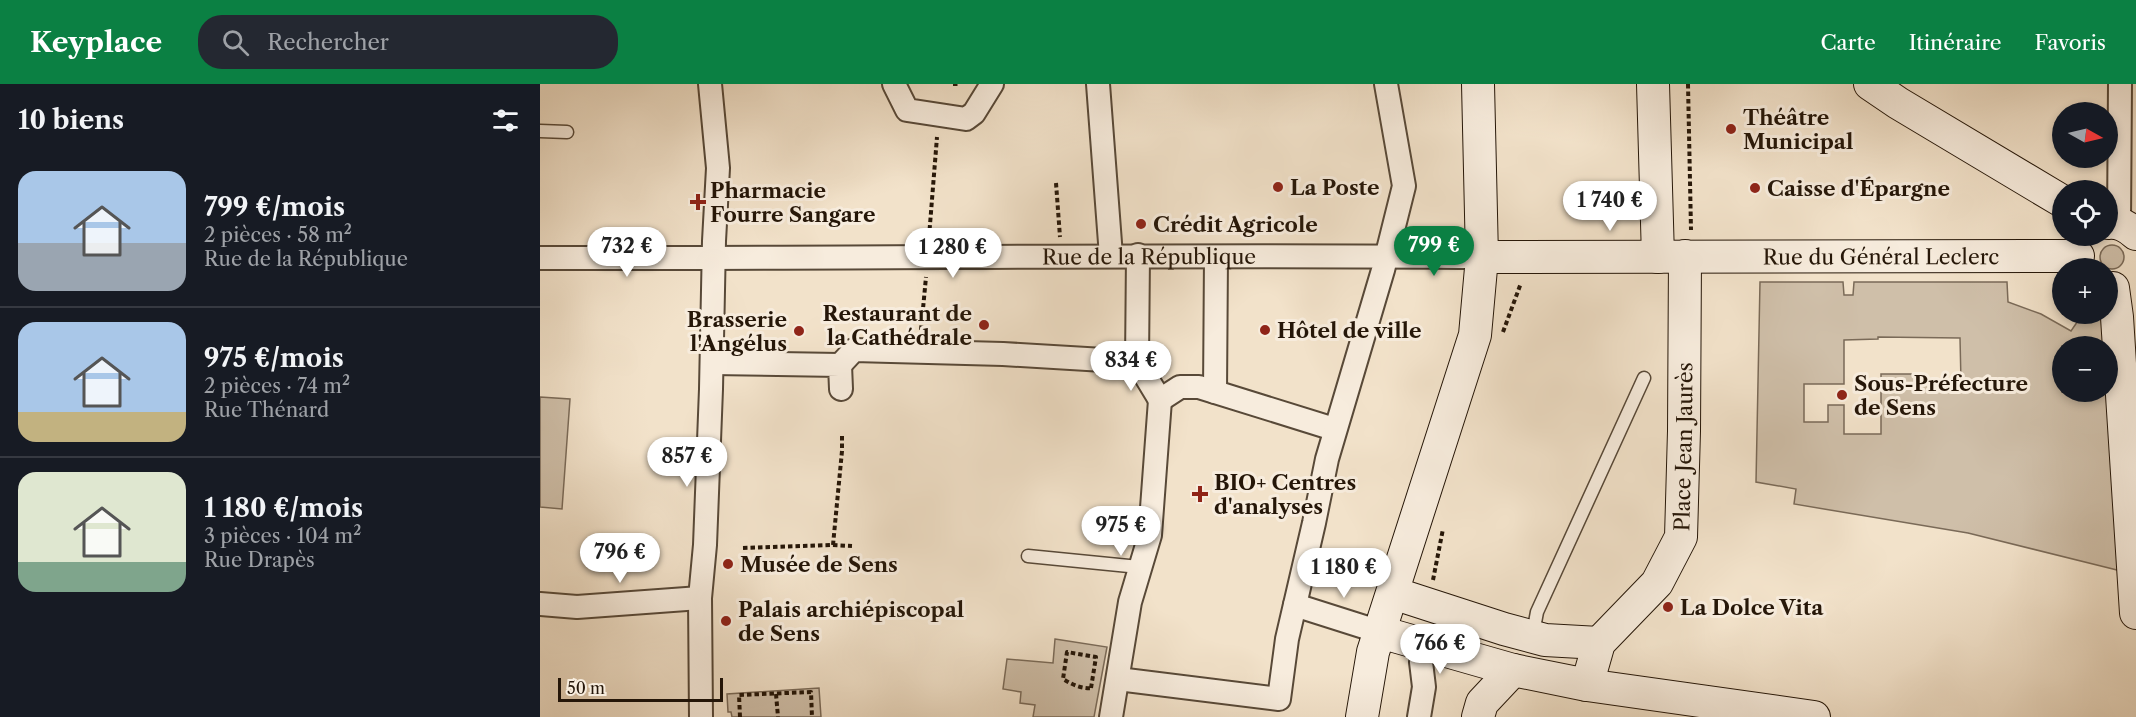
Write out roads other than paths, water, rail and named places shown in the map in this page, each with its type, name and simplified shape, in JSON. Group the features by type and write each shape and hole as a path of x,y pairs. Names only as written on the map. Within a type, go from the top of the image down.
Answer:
{"main road":[{"path":"1362,717 1373,652 1475,335 1482,257 1478,84"},
{"name":"Place Jean Jaurès","path":"1599,643 1657,583 1681,537 1677,430 1679,249 1653,84"},
{"path":"1870,84 2052,195"},
{"name":"Rue de la République","path":"1482,257 1679,249"},
{"name":"Rue du Général Leclerc","path":"1679,249 2082,253"},
{"path":"2119,284 2117,317 2131,493 2136,614"},
{"path":"1393,593 1504,629 1541,626 1599,643 1587,685"},
{"path":"1380,632 1513,670 1587,685 1814,717"},
{"path":"1478,717 1482,703 1513,670"}],"street":[{"path":"701,717 700,598 705,546 718,168 710,84"},
{"path":"894,84 907,110 966,119 974,113 992,84"},
{"path":"1098,84 1111,256"},
{"path":"1109,683 1279,699 1287,639 1334,429 1386,256 1404,186 1386,84"},
{"path":"2120,84 2121,226"},
{"path":"1112,717 1109,683 1149,535 1160,400 1137,362 1138,255"},
{"name":"Rue de la République","path":"540,258 927,259 1138,255 1482,257"},
{"path":"1215,392 1216,257"},
{"path":"841,389 840,365 854,350 998,353 1137,362"},
{"path":"711,363 840,365"},
{"path":"1160,400 1180,387 1200,387 1334,429"},
{"path":"540,604 577,607 700,598"},
{"path":"1295,605 1380,632"},
{"path":"1419,717 1424,687 1421,662"}],"lane":[{"path":"540,131 567,132"},
{"path":"1541,626 1644,378"},
{"path":"1028,556 1139,567"}],"place":[{"name":"Théâtre Municipal","path":"1731,129"},
{"name":"La Poste","path":"1278,187"},
{"name":"Caisse d'Épargne","path":"1755,188"},
{"name":"Pharmacie Fourre Sangare","path":"698,202"},
{"name":"Crédit Agricole","path":"1141,224"},
{"name":"Restaurant de la Cathédrale","path":"984,325"},
{"name":"Hôtel de ville","path":"1265,330"},
{"name":"Brasserie l'Angélus","path":"799,331"},
{"name":"Sous-Préfecture de Sens","path":"1842,395"},
{"name":"BIO+ Centres d'analyses","path":"1200,494"},
{"name":"Musée de Sens","path":"728,564"},
{"name":"La Dolce Vita","path":"1668,607"},
{"name":"Palais archiépiscopal de Sens","path":"726,621"}]}
